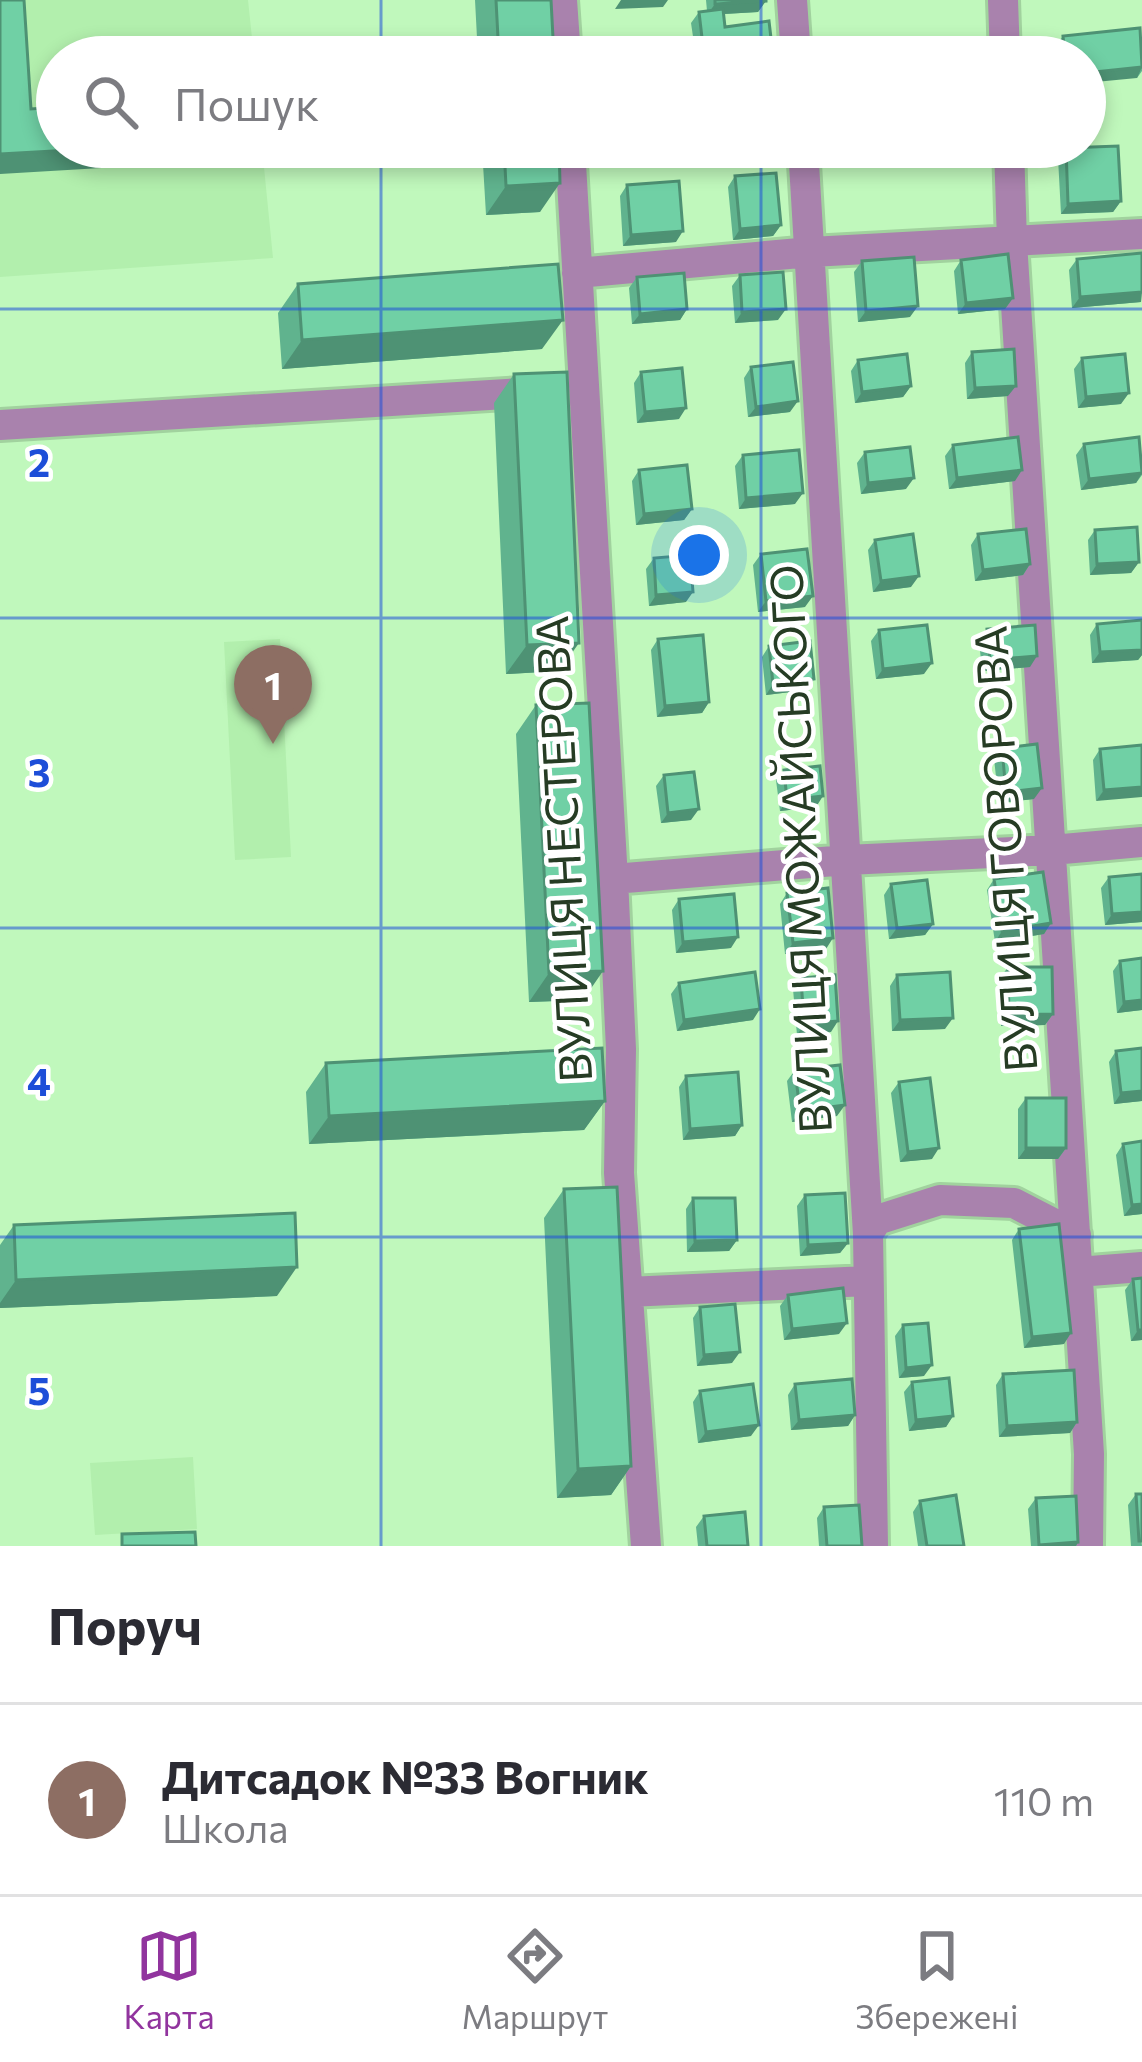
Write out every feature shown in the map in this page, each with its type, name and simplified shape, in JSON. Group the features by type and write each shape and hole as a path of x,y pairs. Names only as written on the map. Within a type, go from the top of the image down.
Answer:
{"street":[{"path":"562,0 565,36"},
{"path":"792,0 795,36"},
{"path":"1003,0 1004,36"},
{"name":"ВУЛИЦЯ НЕСТЕРОВА","path":"571,168 614,879 621,1049 619,1173 646,1546"},
{"name":"ВУЛИЦЯ МОЖАЙСЬКОГО","path":"805,168 868,1234 873,1546"},
{"name":"ВУЛИЦЯ ГОВОРОВА","path":"1010,168 1089,1454 1088,1546"},
{"path":"577,273 811,252 1142,234"},
{"path":"0,425 583,388"},
{"path":"614,879 1142,842"},
{"path":"868,1234 877,1220 940,1200 1014,1204 1076,1235"},
{"path":"1078,1272 1142,1268"},
{"path":"628,1292 868,1281"}],"shaded area":[{"path":"0,0 248,0 252,36 36,36 36,168 264,168 273,258 0,277"},
{"path":"280,639 291,857 235,860 224,642"},
{"path":"193,1457 197,1529 95,1535 90,1463"}],"building":[{"path":"0,0 24,0 36,152 0,154"},
{"path":"496,0 551,0 553,36 498,36"},
{"path":"715,0 766,0 766,1 715,4"},
{"path":"723,9 725,27 769,21 771,36 702,36 699,12"},
{"path":"1140,28 1142,67 1106,71 1106,36 1063,36"},
{"path":"1106,146 1118,146 1121,201 1068,204 1067,168 1106,168"},
{"path":"505,168 560,168 560,183 506,186"},
{"path":"776,173 781,225 740,229 735,176"},
{"path":"679,181 683,231 631,235 627,185"},
{"path":"1142,253 1142,292 1080,297 1077,259"},
{"path":"1008,254 1013,298 966,303 961,260"},
{"path":"914,257 918,306 866,311 862,261"},
{"path":"558,264 563,320 302,340 298,284"},
{"path":"783,272 786,309 742,312 740,275"},
{"path":"684,273 687,309 640,314 637,277"},
{"path":"1014,349 1016,386 975,388 972,352"},
{"path":"907,354 911,386 862,392 858,360"},
{"path":"1125,354 1129,393 1086,397 1082,358"},
{"path":"793,362 798,401 756,407 751,367"},
{"path":"682,368 686,408 645,412 641,372"},
{"path":"567,372 579,643 527,645 514,374"},
{"path":"1018,437 1022,470 957,478 953,445"},
{"path":"1139,437 1142,473 1089,479 1084,444"},
{"path":"910,447 914,478 868,483 865,452"},
{"path":"799,450 803,493 746,498 743,455"},
{"path":"687,465 692,509 644,514 639,470"},
{"path":"1137,527 1139,562 1097,564 1095,530"},
{"path":"1026,529 1030,564 983,570 978,534"},
{"path":"913,534 919,576 881,581 875,540"},
{"path":"807,549 813,596 766,601 761,554"},
{"path":"690,555 693,592 656,595 654,558"},
{"path":"1142,620 1142,650 1100,652 1097,624"},
{"path":"927,625 932,663 883,669 879,630"},
{"path":"1035,625 1037,656 990,660 987,629"},
{"path":"703,635 709,702 665,706 658,639"},
{"path":"810,641 814,679 773,684 769,646"},
{"path":"589,703 603,971 549,973 536,705"},
{"path":"1037,744 1042,788 1006,792 1002,748"},
{"path":"1142,745 1142,787 1104,790 1100,749"},
{"path":"820,766 823,796 787,800 784,770"},
{"path":"694,772 699,809 668,813 664,775"},
{"path":"1043,872 1051,923 1002,931 994,879"},
{"path":"1142,874 1142,912 1112,914 1109,877"},
{"path":"927,880 933,924 897,928 891,884"},
{"path":"828,888 833,938 793,943 787,893"},
{"path":"734,894 738,937 683,942 679,899"},
{"path":"1142,958 1142,1000 1124,1002 1120,961"},
{"path":"1008,967 1052,967 1053,1014 1009,1015"},
{"path":"755,972 760,1009 684,1020 679,983"},
{"path":"950,972 953,1018 900,1020 897,975"},
{"path":"835,975 838,1021 804,1024 801,978"},
{"path":"602,1048 605,1101 329,1116 326,1063"},
{"path":"1142,1048 1142,1091 1121,1093 1116,1051"},
{"path":"840,1065 845,1105 800,1111 795,1070"},
{"path":"738,1072 742,1125 690,1129 686,1076"},
{"path":"930,1078 939,1148 908,1152 899,1082"},
{"path":"1026,1098 1066,1098 1066,1148 1026,1148"},
{"path":"1142,1141 1142,1204 1132,1205 1123,1144"},
{"path":"617,1187 631,1466 578,1469 564,1189"},
{"path":"845,1193 848,1243 808,1245 805,1195"},
{"path":"693,1198 735,1198 737,1240 695,1241"},
{"path":"295,1213 297,1267 16,1280 14,1225"},
{"path":"1059,1224 1071,1333 1032,1337 1019,1229"},
{"path":"1142,1278 1142,1330 1138,1330 1133,1279"},
{"path":"843,1288 847,1323 792,1329 788,1295"},
{"path":"735,1304 740,1352 704,1355 700,1307"},
{"path":"928,1323 932,1365 906,1368 903,1325"},
{"path":"1074,1370 1077,1422 1007,1426 1003,1374"},
{"path":"949,1378 953,1416 916,1420 912,1382"},
{"path":"852,1379 855,1415 799,1420 795,1384"},
{"path":"753,1384 759,1425 706,1432 700,1391"},
{"path":"1136,1494 1142,1494 1142,1541 1139,1541"},
{"path":"956,1495 964,1546 927,1546 920,1501"},
{"path":"1076,1496 1078,1542 1039,1545 1036,1498"},
{"path":"859,1505 862,1546 827,1546 824,1507"},
{"path":"745,1512 748,1546 707,1546 704,1516"},
{"path":"195,1532 196,1546 122,1546 122,1534"}],"place":[{"name":"Дитсадок №33 Вогник","path":"273,744"}]}
